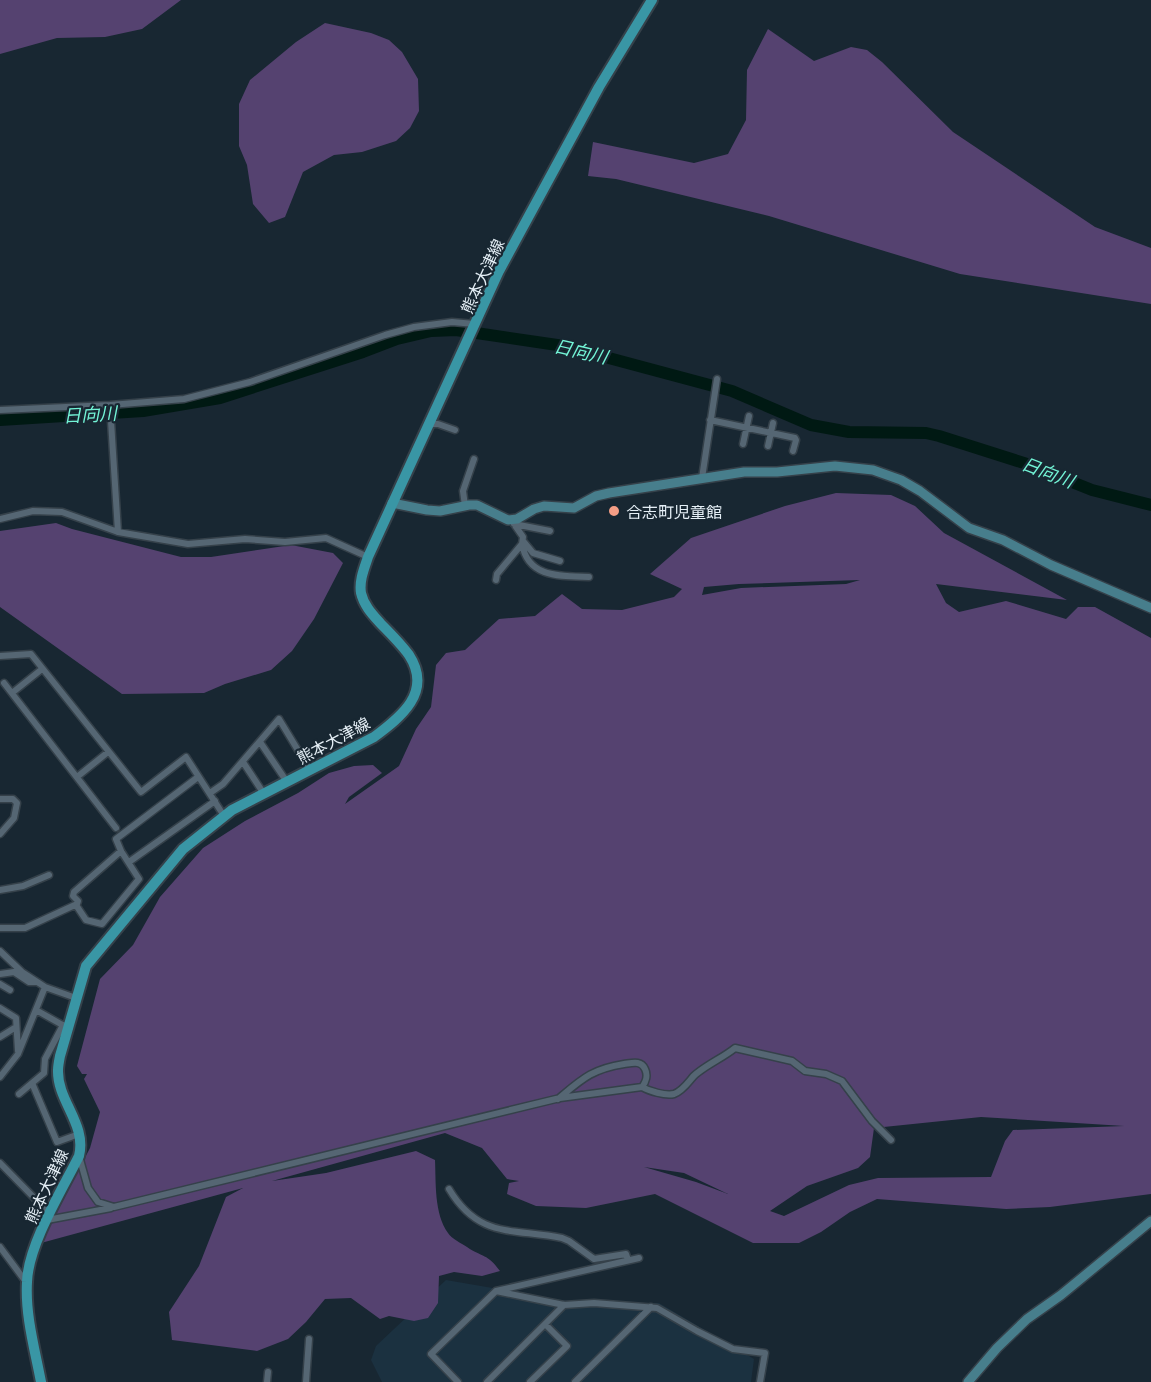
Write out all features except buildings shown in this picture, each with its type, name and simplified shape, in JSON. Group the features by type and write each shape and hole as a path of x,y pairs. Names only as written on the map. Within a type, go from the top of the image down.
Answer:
{"main road":[{"name":"熊本大津線","path":"41,1382 27,1283 33,1251 79,1156 81,1147 80,1133 57,1071 66,1027 83,974 91,960 183,849 224,816 374,738 412,704 416,691 415,667 409,655 369,610 363,599 361,579 368,557 499,271 576,128 652,0"}],"street":[{"path":"0,410 184,399 250,382 414,327 453,322 475,326"},
{"path":"702,478 717,379"},
{"path":"110,405 118,532"},
{"path":"743,444 749,416"},
{"path":"710,420 795,438 793,452"},
{"path":"768,446 772,423"},
{"path":"429,424 438,424 455,430"},
{"path":"465,506 463,491 474,459"},
{"path":"513,522 534,509 544,506 574,508 596,496 702,478 744,472 777,472 835,466 873,470 901,480 920,491 969,528 1003,540 1051,565 1151,608"},
{"path":"392,503 433,510 477,505 513,522 550,531"},
{"path":"0,519 33,511 62,512 118,532 188,544 245,539 285,542 326,538 368,557"},
{"path":"513,522 523,537 526,560 537,569 560,576 589,577"},
{"path":"522,542 533,553 560,561"},
{"path":"496,580 497,574 522,542"},
{"path":"0,656 31,654 141,792 186,757 224,816"},
{"path":"12,693 42,669"},
{"path":"4,683 116,828"},
{"path":"210,793 223,784 279,719 310,770"},
{"path":"260,742 287,782"},
{"path":"77,777 108,752"},
{"path":"243,762 264,794"},
{"path":"121,851 74,891 74,896 78,901 76,904 86,920 102,924 139,879 116,839 198,777"},
{"path":"0,799 13,799 17,803 14,818 0,834"},
{"path":"129,862 215,801"},
{"path":"0,890 23,886 49,875"},
{"path":"0,928 25,928 76,904"},
{"path":"0,951 22,972 45,987 76,998"},
{"path":"0,974 14,972 28,982 38,982"},
{"path":"0,984 10,990"},
{"path":"0,1077 18,1054 45,987"},
{"path":"0,1008 16,1018 18,1054"},
{"path":"19,1094 44,1073 45,1059 66,1027 36,1010"},
{"path":"0,1038 16,1026"},
{"path":"0,1163 49,1217 114,1207 558,1099 642,1087 648,1091 673,1094 686,1086 693,1076 735,1048 792,1061 805,1071 826,1074 842,1081 872,1121 891,1140"},
{"path":"558,1099 585,1077 603,1067 636,1062 645,1069 646,1079 642,1087"},
{"path":"32,1083 57,1142 80,1133"},
{"path":"79,1156 88,1188 98,1202 114,1207"},
{"path":"449,1189 457,1202 472,1218 497,1228 562,1238 594,1259 626,1254 628,1260"},
{"path":"968,1382 997,1348 1027,1319 1061,1296 1151,1221"},
{"path":"0,1246 27,1283"},
{"path":"0,1261 8,1258"},
{"path":"458,1382 431,1354 496,1291 639,1258"},
{"path":"496,1291 564,1305 594,1303 663,1310 733,1349 765,1353 760,1382"},
{"path":"487,1382 564,1305"},
{"path":"575,1382 651,1307"},
{"path":"530,1382 567,1346 545,1324"},
{"path":"306,1382 309,1339"},
{"path":"267,1382 268,1372"}],"shaded area":[{"path":"0,0 181,0 142,29 105,37 57,38 0,54"},
{"path":"325,23 371,33 389,40 402,52 418,79 419,111 410,128 396,141 362,152 334,155 303,172 285,217 269,223 253,204 247,165 239,146 239,104 250,80 296,42"},
{"path":"768,29 814,61 851,47 867,50 953,132 1095,227 1151,248 1151,304 960,274 769,216 616,179 588,176 593,142 694,163 728,154 746,120 747,70"},
{"path":"836,493 891,495 915,506 944,533 1067,600 936,584 946,603 959,612 1006,601 1066,619 1078,607 1095,607 1151,638 1151,1194 1050,1207 1006,1209 877,1199 850,1212 821,1232 799,1243 753,1243 655,1194 586,1208 536,1206 507,1194 509,1183 519,1181 507,1179 482,1148 445,1133 272,1181 326,1173 416,1151 435,1160 438,1207 448,1233 457,1241 488,1258 500,1271 482,1276 454,1272 439,1276 438,1303 428,1318 414,1321 389,1316 380,1319 351,1298 325,1299 288,1339 257,1351 172,1340 169,1312 199,1266 226,1197 243,1188 41,1243 90,1148 100,1112 84,1079 87,1074 82,1074 77,1066 100,979 133,945 160,897 203,848 329,773 354,766 373,765 382,773 349,797 345,804 399,766 416,729 431,707 436,665 446,653 465,650 499,619 535,616 562,594 582,609 622,610 674,597 682,589 650,574 691,538 785,506","holes":["860,580 846,584 741,588 702,595 704,587","981,1117 1124,1126 1013,1130 1005,1141 991,1177 878,1178 849,1185 784,1216 770,1211 807,1186 858,1168 870,1157 874,1128","644,1167 684,1173 728,1194"]},
{"path":"56,523 181,557 211,557 291,545 333,553 343,563 314,619 292,651 271,670 204,693 122,694 0,607 0,531"},
{"path":"446,1280 597,1306 659,1303 754,1359 751,1382 382,1382 371,1360 376,1346"}],"waterway":[{"name":"日向川","path":"0,420 143,411 220,398 397,339 431,331 456,330 564,346 732,391 811,425 849,432 926,433 939,436 1027,464 1092,490 1151,505"}],"place":[{"name":"合志町児童館","path":"614,511"}]}
